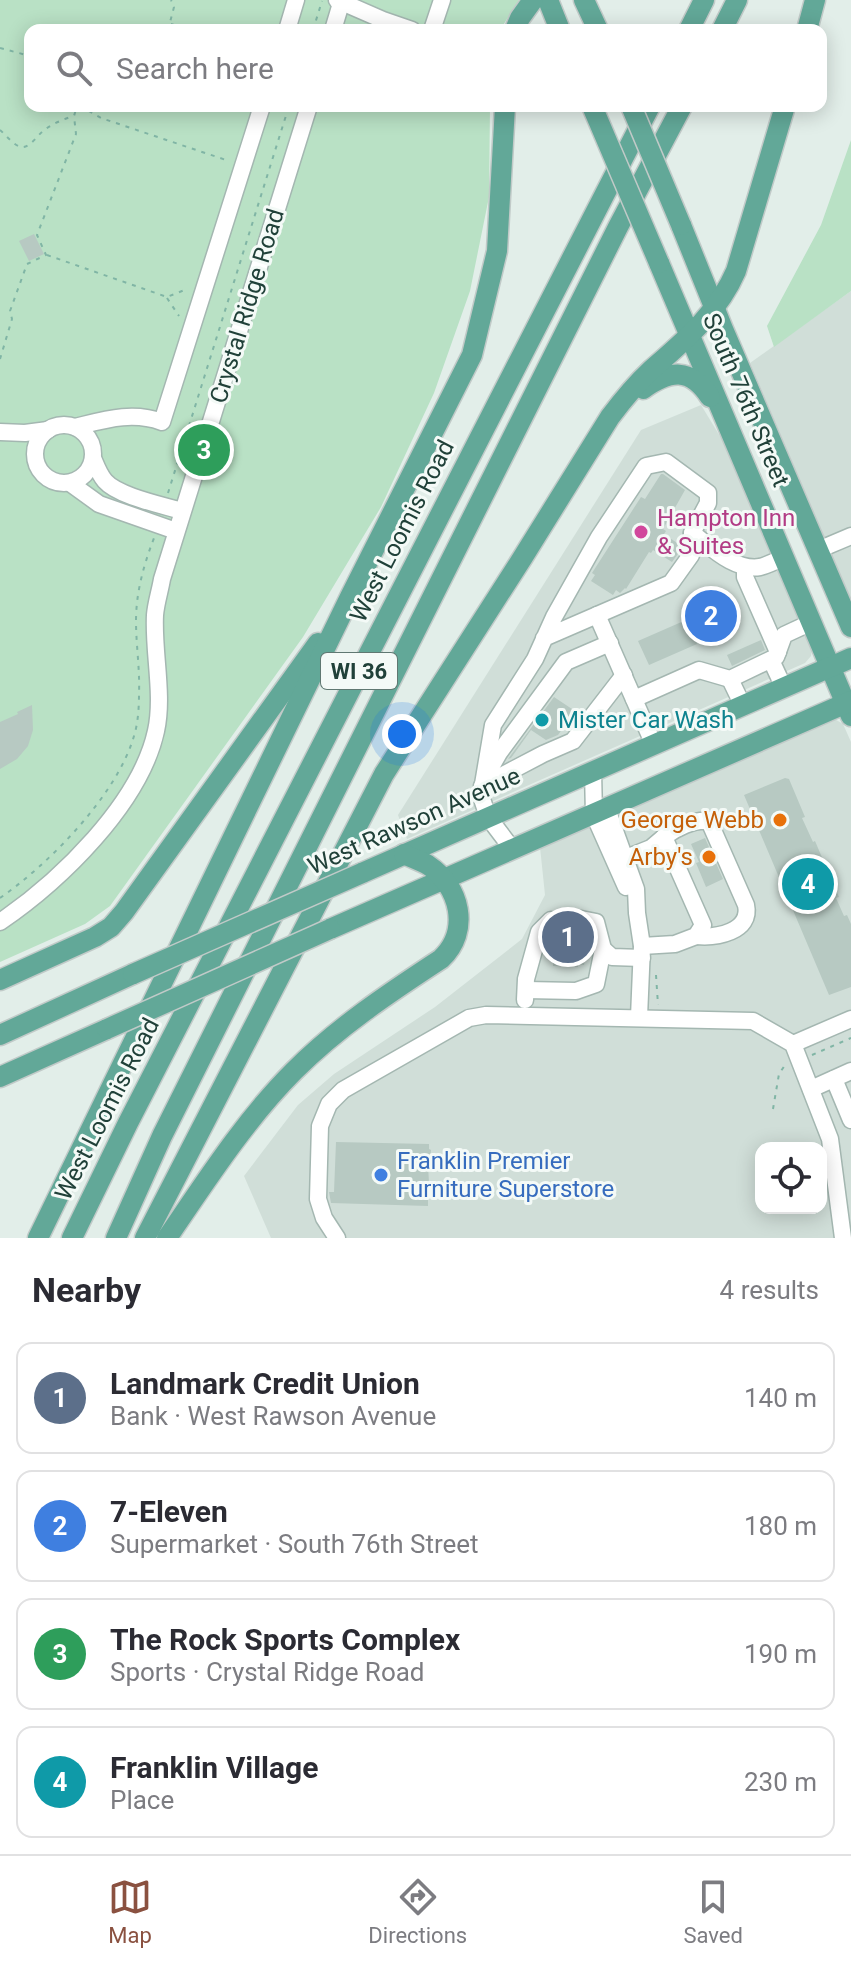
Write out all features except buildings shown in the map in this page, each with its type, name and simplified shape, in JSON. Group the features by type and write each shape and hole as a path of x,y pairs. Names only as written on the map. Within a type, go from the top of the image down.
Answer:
{"main road":[{"path":"518,24 533,0"},
{"path":"548,0 558,24"},
{"path":"584,0 595,24"},
{"path":"692,24 704,0"},
{"path":"725,24 737,0"},
{"path":"809,24 815,0"},
{"path":"38,1238 350,597 472,355 497,251 505,112"},
{"name":"South 76th Street","path":"595,112 849,707"},
{"name":"South 76th Street","path":"634,112 851,627"},
{"name":"West Loomis Road","path":"72,1238 135,1109 647,112"},
{"name":"WI 36","path":"116,1238 162,1136 679,112"},
{"path":"145,1238 384,774 610,417 649,372 690,336 715,308 736,271 783,112"},
{"path":"610,417 646,386 660,378 678,374 688,375 704,389 729,428"},
{"path":"0,980 111,927 350,597"},
{"name":"West Rawson Avenue","path":"0,1035 851,658"},
{"path":"0,1077 330,929 849,707"},
{"path":"167,1238 255,1115 295,1070 375,1002 450,951 460,923 452,892 428,865 404,854"}],"street":[{"path":"289,24 296,0"},
{"path":"434,24 442,0"},
{"path":"334,24 340,1 395,24"},
{"path":"1,433 25,433 56,426 75,427 130,416 162,422 260,112"},
{"name":"Crystal Ridge Road","path":"0,922 33,898 84,851 141,775 156,731 155,612 162,579 307,112"},
{"path":"70,483 86,474 98,441 116,420"},
{"path":"75,427 90,440 104,480 112,487 182,511"},
{"path":"36,462 37,444 48,430"},
{"path":"1,433 36,462 45,477 70,483 99,504 176,531"},
{"path":"513,850 488,817 481,796 493,725 535,659 544,638 554,617 599,537 646,466 666,462 708,493 708,503 692,533 691,555 671,583 544,638"},
{"path":"692,533 745,568 762,567 784,557"},
{"path":"818,550 851,536"},
{"path":"745,568 745,577 784,688"},
{"path":"597,615 654,745"},
{"path":"634,699 699,670 730,679 774,656 784,635 812,622"},
{"path":"482,784 499,753 566,662 610,643"},
{"path":"482,784 573,741 624,675"},
{"path":"730,679 743,706"},
{"path":"593,771 600,812 637,913"},
{"path":"600,812 613,830 636,889 642,952 639,1017"},
{"path":"603,949 612,957 675,944 696,936 714,938 739,927 748,914 709,821 689,824 651,848 626,858"},
{"path":"664,837 703,925 696,936"},
{"path":"526,990 576,991 596,984 603,949 596,922 581,919"},
{"path":"525,1016 526,979 539,932 551,920"},
{"path":"337,1238 324,1218 318,1199 320,1126 329,1104 343,1090 469,1018 486,1015 753,1021 793,1044 830,1139 844,1186 843,1238"},
{"path":"793,1044 851,1019"},
{"path":"811,1089 851,1071"},
{"path":"834,1079 851,1120"}],"path":[{"path":"170,23 174,7 171,0"},
{"path":"315,24 322,0"},
{"path":"0,48 24,54"},
{"path":"46,255 37,235 76,134 76,112"},
{"path":"90,112 226,160"},
{"path":"166,500 287,112"},
{"path":"0,130 13,143 24,147 55,123 74,116"},
{"path":"260,171 268,173"},
{"path":"0,359 12,319 10,311 27,264 46,255 167,297 177,315"},
{"path":"167,297 186,288"},
{"path":"0,898 43,864 67,840 102,796 126,756 138,716 136,619 139,589 144,563 156,532"},
{"path":"807,1056 851,1038"},
{"path":"773,1109 779,1074 788,1063"}],"shaded area":[{"path":"851,291 851,600 750,363"},
{"path":"701,405 726,446 812,649 811,656 805,663 407,839 398,815 641,430"},
{"path":"833,718 843,724 851,742 851,1238 271,1238 244,1176 298,1105 334,1074 435,1007 522,939 545,895 540,847"}],"green space":[{"path":"0,0 519,0 504,24 24,24 24,112 490,112 489,197 470,291 434,393 381,507 303,637 110,906 85,924 0,962"},
{"path":"851,140 851,291 774,347 767,326 821,225"}],"tunnel":[{"path":"551,920 581,919"}],"place":[{"name":"The Rock Sports Complex","path":"204,450"},
{"name":"Hampton Inn & Suites","path":"641,532"},
{"name":"7-Eleven","path":"711,616"},
{"name":"Mister Car Wash","path":"542,720"},
{"name":"George Webb","path":"780,820"},
{"name":"Arby's","path":"709,857"},
{"name":"Franklin Village","path":"808,884"},
{"name":"Landmark Credit Union","path":"568,937"},
{"name":"Franklin Premier Furniture Superstore","path":"381,1175"}]}
